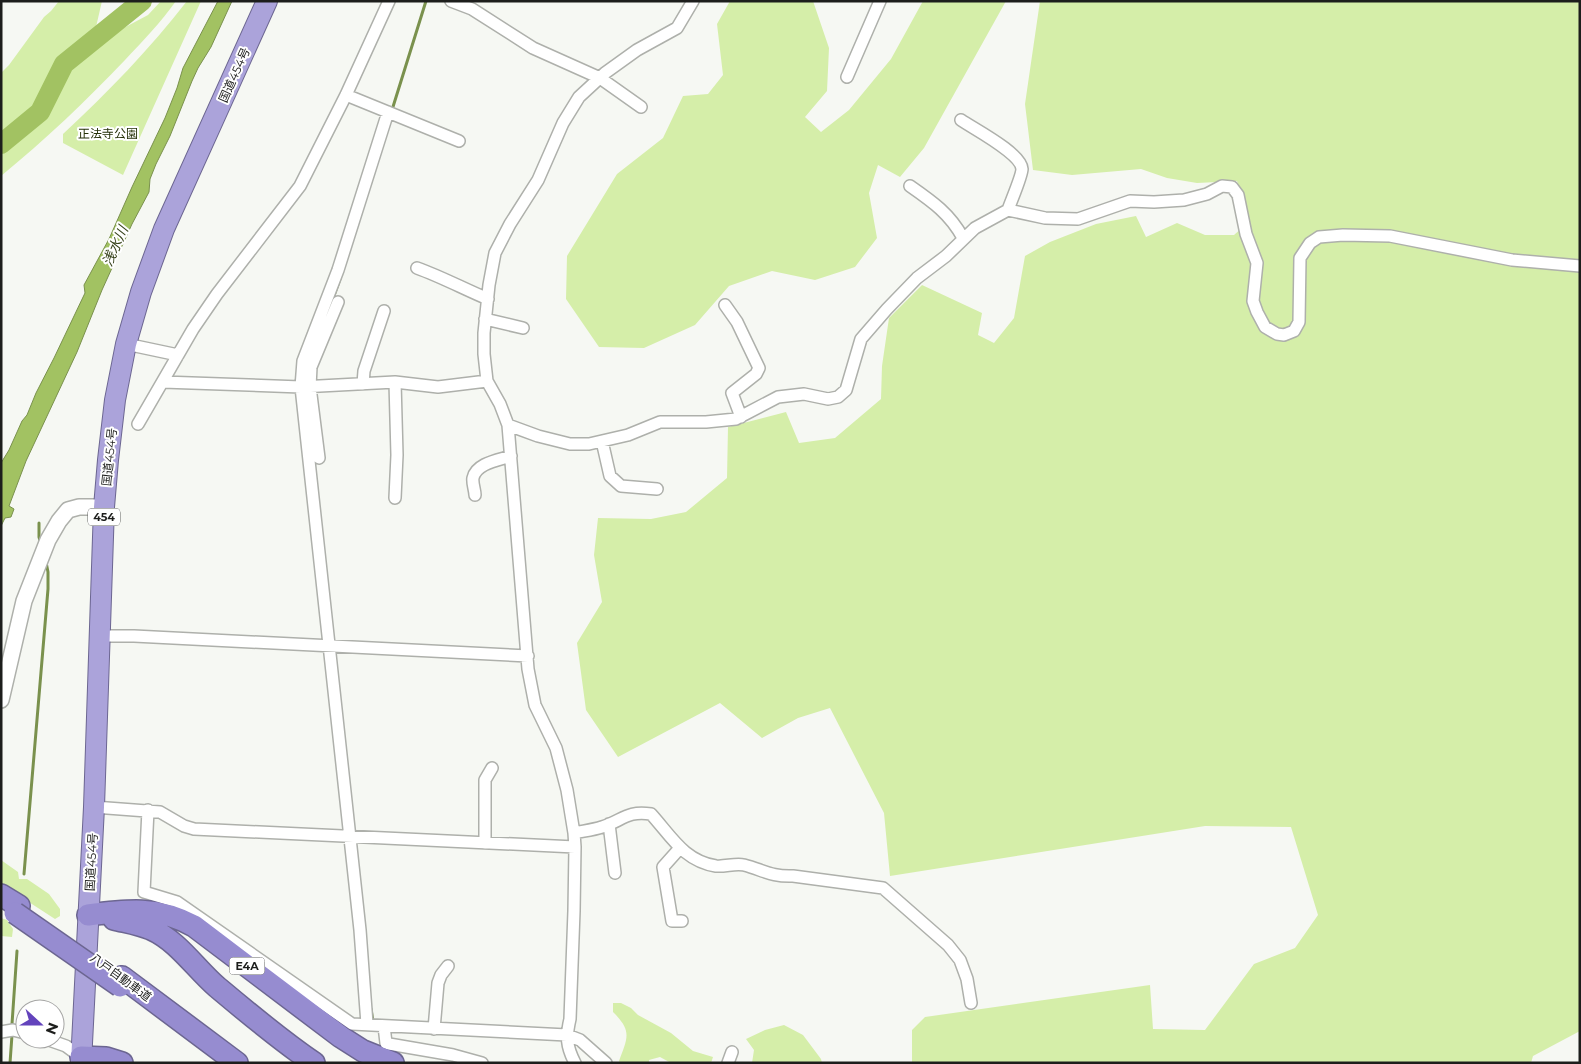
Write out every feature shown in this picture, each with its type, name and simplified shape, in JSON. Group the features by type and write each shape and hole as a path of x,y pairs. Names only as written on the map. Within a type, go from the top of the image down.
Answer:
{"highway":[{"name":"国道454号","path":"87,1061 88,915 94,808 104,507 115,400 126,344 141,292 164,229 267,1"},
{"name":"八戸自動車道","path":"1,895 12,908 237,1063"},
{"name":"E4A","path":"88,915 130,910 159,912 182,919 346,1040 363,1051 393,1063"},
{"name":"E4A","path":"88,915 140,925 153,930 176,946 215,985 314,1063"},
{"name":"八戸自動車道","path":"121,982 224,1063"},
{"path":"87,1061 106,1058 122,1063"}],"street":[{"path":"138,424 193,329 217,294 300,186 346,95 389,1"},
{"path":"452,1 472,9 533,48 600,78 641,107"},
{"path":"575,1063 570,1054 566,1035 570,1019 574,833 567,790 556,748 535,705 528,669 508,424 487,381 484,354 488,299 495,253 510,224 538,180 562,123 579,97 600,78 637,50 678,28 693,1"},
{"path":"847,77 880,1"},
{"path":"346,95 458,141"},
{"path":"367,1024 360,930 328,646 303,361 329,297 388,112"},
{"path":"961,120 1011,153 1020,162 1022,170 1008,210"},
{"path":"910,186 929,199 956,224 964,238"},
{"path":"508,424 538,436 570,444 589,444 628,435 660,422 706,422 736,419 778,398 804,394 828,399 838,397 846,390 861,339 887,309 917,278 946,256 974,228 1008,210 1045,218 1078,219 1130,200 1154,202 1184,200 1207,194 1222,186 1232,187 1238,195 1246,234 1257,263 1254,301 1265,327 1277,334 1284,335 1294,331 1299,322 1300,258 1310,243 1319,237 1343,235 1390,236 1512,260 1580,266"},
{"path":"418,268 488,299"},
{"path":"319,458 306,387 311,367 338,302"},
{"path":"725,305 737,322 759,368 756,374 732,393 740,417"},
{"path":"362,384 364,371 384,310"},
{"path":"486,319 523,328"},
{"path":"126,344 178,355"},
{"path":"163,382 306,387 395,382 438,387 487,381"},
{"path":"395,382 397,455 395,498"},
{"path":"602,441 610,476 621,486 656,489"},
{"path":"475,494 473,477 478,470 484,464 511,456"},
{"path":"1,700 24,601 48,540 68,510 79,506 104,507"},
{"path":"100,636 528,656"},
{"path":"485,843 485,780 492,768"},
{"path":"94,808 160,812 184,826 194,829 575,847"},
{"path":"148,810 144,892 177,902 352,1024 566,1035 580,1040 606,1063"},
{"path":"574,833 603,827 627,815 640,812 651,814 684,853 699,861 717,866 741,865 778,876 793,876 883,888 948,945 960,960 971,1003"},
{"path":"609,824 615,873"},
{"path":"680,848 663,867 672,921 682,921"},
{"path":"434,1029 438,983 448,966"},
{"path":"384,1026 386,1042 389,1044 482,1063"},
{"path":"1,1032 15,1030"},
{"path":"65,1046 87,1061"}],"green space":[{"path":"59,1 102,1 96,27 118,31 148,15 161,1 176,1 145,39 95,90 1,176 1,73 44,17"},
{"name":"正法寺公園","path":"187,1 201,1 123,175 63,143 63,134 128,70"},
{"path":"730,1 813,1 829,48 827,91 805,117 821,132 849,110 891,59 923,1 1006,1 924,148 900,177 878,165 869,193 877,238 855,267 815,280 772,271 729,286 695,325 644,348 599,347 566,299 567,256 617,174 663,138 683,96 708,94 723,75 717,24"},
{"path":"1040,1 1580,1 1580,1031 1533,1056 1531,1063 912,1063 912,1030 925,1017 1150,985 1153,1029 1205,1030 1254,964 1295,948 1318,915 1291,827 1205,826 890,876 884,813 830,708 798,718 762,738 720,703 618,757 586,710 577,643 602,602 594,555 598,518 651,519 686,512 727,478 728,427 786,412 799,443 835,438 881,399 882,366 889,318 922,285 982,313 978,335 994,343 1014,318 1025,256 1050,242 1096,224 1136,216 1146,237 1177,223 1205,235 1234,235 1243,227 1245,205 1237,181 1197,183 1167,178 1141,169 1072,175 1033,170 1025,104"},
{"path":"1,860 18,872 19,879 27,879 49,894 60,909 60,916 55,919 1,884"},
{"path":"1,918 7,920 13,929 12,937 1,936"},
{"path":"613,1003 621,1003 631,1008 638,1015 671,1033 693,1051 713,1057 711,1063 671,1063 660,1057 649,1060 649,1063 620,1063 619,1061 625,1046 626,1030 613,1012"},
{"path":"784,1025 803,1035 822,1063 752,1063 754,1050 746,1039 765,1030"}],"water":[{"name":"浅水川","path":"218,1 232,1 211,47 192,81 150,179 149,192 132,224 102,290 77,352 26,461 9,506 14,509 11,517 5,518 1,526 1,463 22,421 27,415 85,293 84,285 109,239 165,118 183,68"}],"waterway":[{"path":"1,144 40,112 64,64 142,1"},
{"path":"392,110 426,1"},
{"path":"332,301 340,279"},
{"path":"39,523 41,544"},
{"path":"24,874 48,589 46,562"},
{"path":"12,1024 17,951"},
{"path":"371,1009 373,1021"},
{"path":"10,1063 12,1035"}]}
